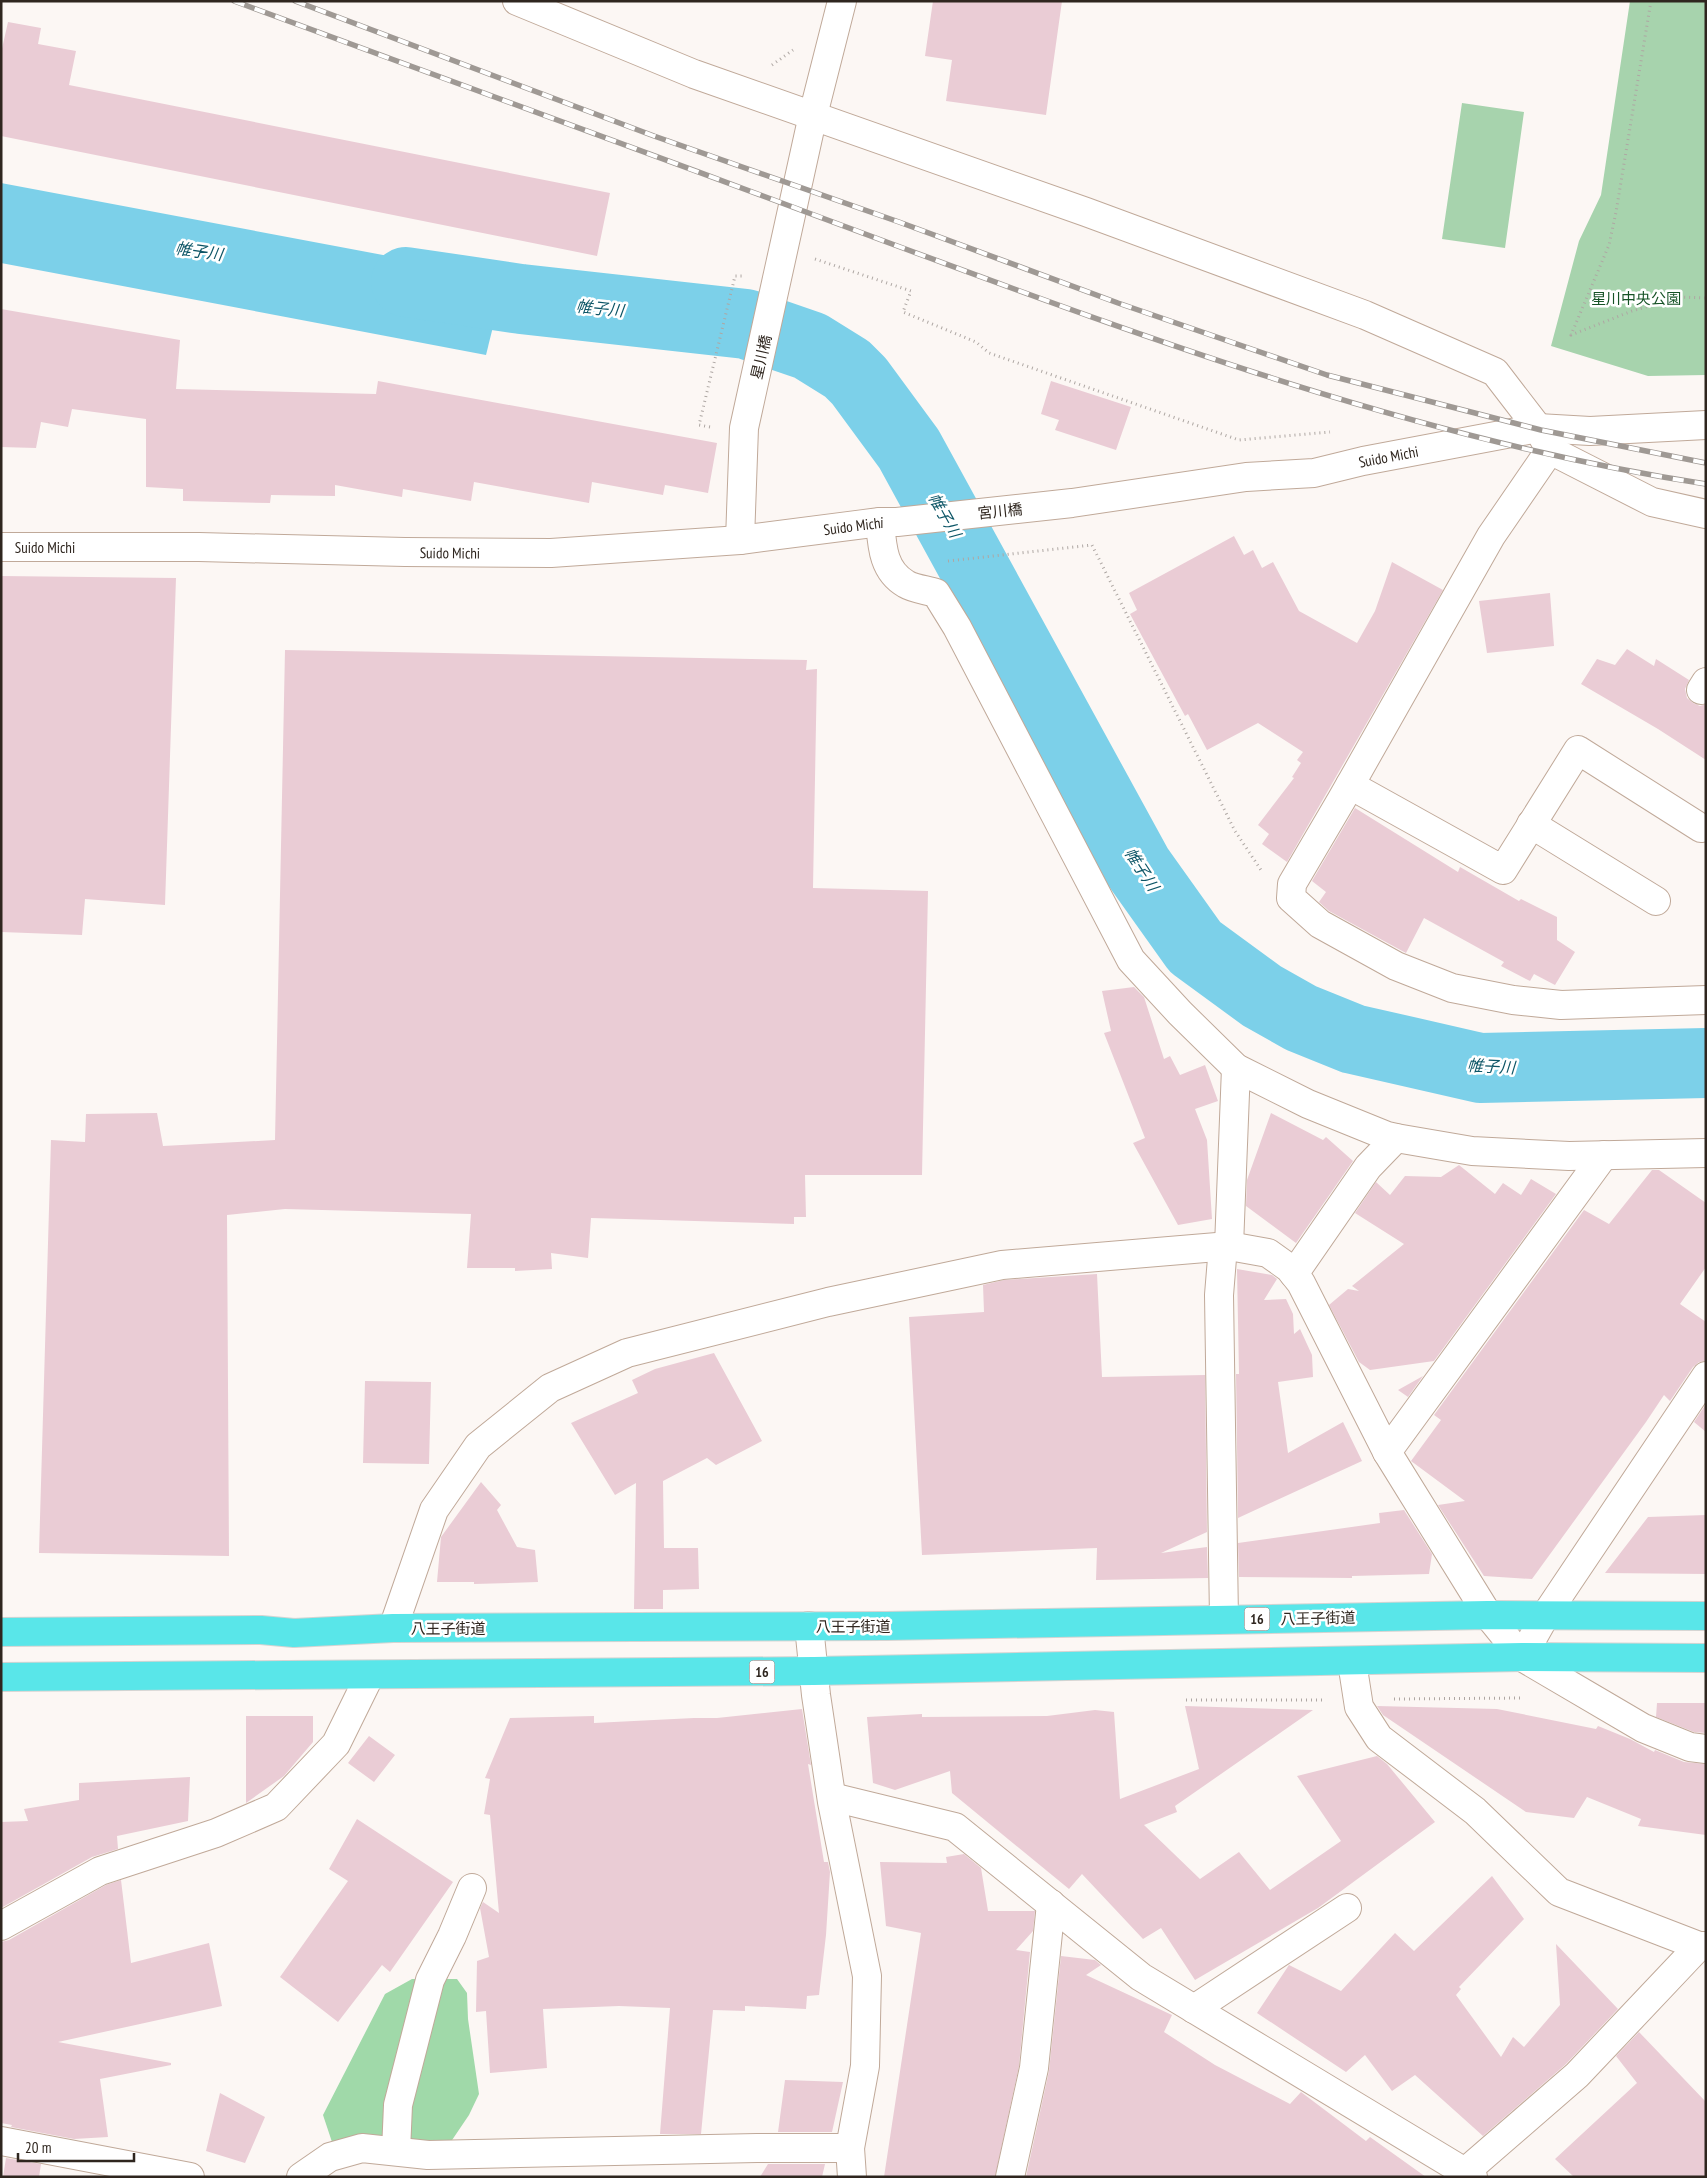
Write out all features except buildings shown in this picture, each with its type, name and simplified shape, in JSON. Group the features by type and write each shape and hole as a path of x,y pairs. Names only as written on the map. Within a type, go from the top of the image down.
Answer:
{"highway":[{"name":"八王子街道","path":"1,1632 261,1630 294,1633 393,1628 886,1626 1488,1615 1706,1616"},
{"name":"16","path":"1,1677 814,1672 1522,1657 1706,1658"}],"street":[{"path":"517,1 694,74 813,114 1086,212 1365,315 1495,372 1544,439 1652,502 1706,514"},
{"name":"星川橋","path":"740,540 744,428 777,286 813,114 842,1"},
{"name":"Suido Michi","path":"1072,502 1246,477 1314,473 1363,461 1544,439 1590,431 1706,425"},
{"path":"1544,439 1491,536 1292,884 1291,898 1320,924 1396,966 1452,988 1513,1000 1561,1005 1706,1000"},
{"name":"宮川橋","path":"889,522 1072,502"},
{"path":"889,522 882,543 888,568 906,584 936,593 957,627 1131,960 1180,1013 1236,1068 1308,1104 1396,1138 1472,1150 1569,1156 1706,1153"},
{"name":"Suido Michi","path":"1,547 199,547 519,553 740,540 889,522"},
{"path":"1350,784 1503,870 1578,750 1701,828"},
{"path":"1532,824 1656,901"},
{"path":"1224,1619 1219,1295 1226,1246 1236,1068"},
{"path":"1294,1274 1368,1167 1396,1138"},
{"path":"1387,1452 1604,1155"},
{"path":"393,1628 434,1510 478,1446 550,1388 584,1372 636,1350 828,1302 1002,1265 1226,1246 1268,1253 1289,1268 1301,1283 1387,1452 1488,1615 1522,1657 1644,1728 1690,1747 1706,1749"},
{"path":"1522,1657 1545,1616 1706,1376"},
{"path":"809,1626 832,1797 867,1976 865,2066 850,2148 852,2177"},
{"path":"832,1797 956,1827 1141,1977 1469,2174 1577,2075 1702,1946 1559,1892 1475,1811 1379,1738 1359,1708 1352,1662"},
{"path":"1,1926 100,1871 216,1833 276,1808 336,1744 370,1675"},
{"path":"396,2151 398,2105 430,1980 452,1936 472,1888"},
{"path":"1010,2177 1034,2068 1051,1904"},
{"path":"1194,2009 1348,1908"},
{"path":"1,2141 190,2177"},
{"path":"301,2177 330,2157 362,2148 428,2154 850,2148"}],"path":[{"path":"1651,1 1609,245 1571,335 1632,311 1680,297 1706,298"},
{"path":"770,66 798,47"},
{"path":"785,249 911,291 903,312 976,342 989,353 1239,440 1338,431"},
{"path":"699,425 734,276"},
{"path":"946,562 1092,545 1235,831 1258,866 1291,898"},
{"path":"1180,1700 1530,1698"}],"green space":[{"name":"星川中央公園","path":"1630,1 1706,1 1706,375 1648,376 1551,346 1579,241 1601,195"},
{"path":"1462,103 1524,112 1505,248 1442,239"},
{"path":"412,1979 457,1979 467,1993 468,2019 479,2094 469,2115 448,2146 334,2148 323,2115 385,1994"}],"water":[{"path":"1,183 505,278 486,355 1,263"}],"waterway":[{"name":"帷子川","path":"406,282 521,299 746,324 810,346 847,369 859,381 909,449 1138,867 1195,947 1262,996 1301,1018 1353,1039 1480,1068 1706,1063"}],"railway":[{"path":"234,1 992,281 1192,352 1293,385 1395,415 1498,442 1601,465 1706,484"},
{"path":"295,1 654,136 899,222 1118,303 1327,375 1541,430 1706,463"}]}
